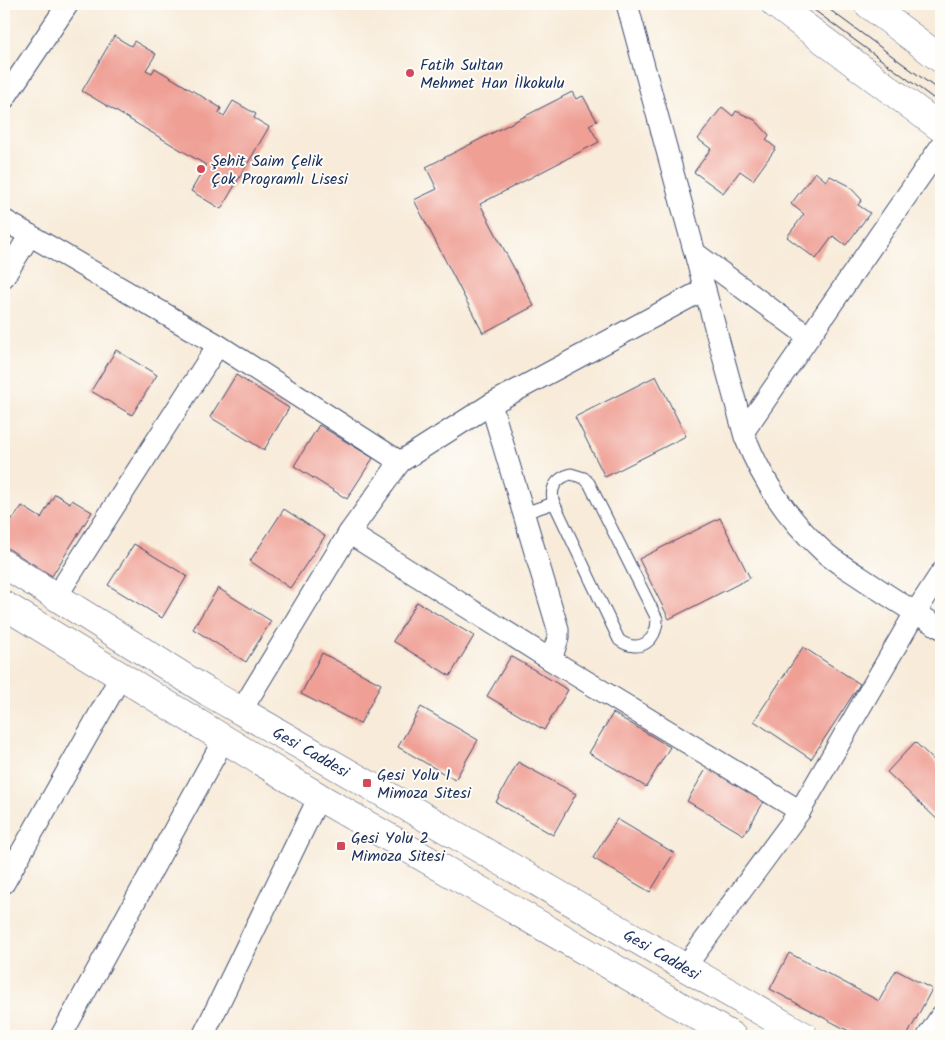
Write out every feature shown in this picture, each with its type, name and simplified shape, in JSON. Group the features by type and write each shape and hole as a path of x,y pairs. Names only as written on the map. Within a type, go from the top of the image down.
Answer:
{"main road":[{"path":"775,4 941,128"},
{"path":"868,4 941,59"},
{"name":"Gesi Caddesi","path":"4,564 208,692 804,1036"},
{"name":"Gesi Caddesi","path":"4,605 319,796 732,1036"}],"street":[{"path":"4,99 68,4"},
{"path":"627,4 744,431 753,457 763,477 806,535 823,552 915,614 941,628"},
{"path":"744,431 941,146"},
{"path":"4,220 218,345 400,462"},
{"path":"4,276 30,235"},
{"path":"695,253 809,337"},
{"path":"241,710 349,534 400,462 492,404 705,289"},
{"path":"56,597 218,345"},
{"path":"492,404 558,629 558,638 551,660"},
{"path":"349,534 551,660 800,811"},
{"path":"685,967 800,811 941,573"},
{"path":"4,883 121,676"},
{"path":"61,1036 224,739"},
{"path":"203,1036 319,796"},
{"path":"928,1036 941,1016"}],"lane":[{"path":"571,474 584,478 589,483 657,619 655,632 647,642 640,646 633,646 619,640 554,503 552,490 558,479 571,474"},
{"path":"524,513 554,503"}],"building":[{"path":"114,36 131,46 134,41 156,54 146,70 152,73 155,68 221,108 219,113 224,116 233,101 256,114 254,118 269,127 221,209 191,191 206,165 82,91"},
{"path":"572,92 576,99 583,96 597,121 589,125 599,142 480,204 534,306 483,333 414,200 437,189 426,167"},
{"path":"722,107 733,116 736,111 755,120 769,135 766,140 776,148 753,180 740,171 723,193 694,172 711,149 698,139"},
{"path":"815,172 826,181 830,176 848,185 862,200 858,205 870,213 846,245 833,236 816,259 787,237 804,214 791,204"},
{"path":"116,350 157,375 132,415 91,391"},
{"path":"236,375 289,408 264,450 210,417"},
{"path":"656,376 686,436 605,477 575,417"},
{"path":"319,425 373,458 347,499 294,466"},
{"path":"55,494 70,503 72,500 92,512 52,576 4,546 4,513 13,519 22,506 41,518"},
{"path":"284,509 325,536 290,588 250,561"},
{"path":"720,518 750,578 669,619 639,559"},
{"path":"134,544 187,576 162,618 108,585"},
{"path":"218,588 271,621 246,662 193,629"},
{"path":"417,602 474,636 450,676 393,641"},
{"path":"803,647 860,684 811,759 754,721"},
{"path":"322,653 381,684 360,724 301,694"},
{"path":"511,656 568,690 544,730 487,696"},
{"path":"421,707 478,740 455,780 398,747"},
{"path":"613,713 670,747 646,787 589,753"},
{"path":"915,742 941,767 941,823 887,772"},
{"path":"711,761 768,795 744,835 687,801"},
{"path":"518,762 576,794 553,835 496,802"},
{"path":"617,819 674,853 650,892 593,858"},
{"path":"789,953 879,1001 896,970 932,989 907,1036 858,1036 770,989"}],"tram line":[{"path":"806,4 941,104"},
{"path":"822,4 941,92"}],"place":[{"name":"Fatih Sultan Mehmet Han İlkokulu","path":"410,73"},
{"name":"Şehit Saim Çelik Çok Programlı Lisesi","path":"201,169"},
{"name":"Gesi Yolu 1 Mimoza Sitesi","path":"367,783"},
{"name":"Gesi Yolu 2 Mimoza Sitesi","path":"341,846"}]}
